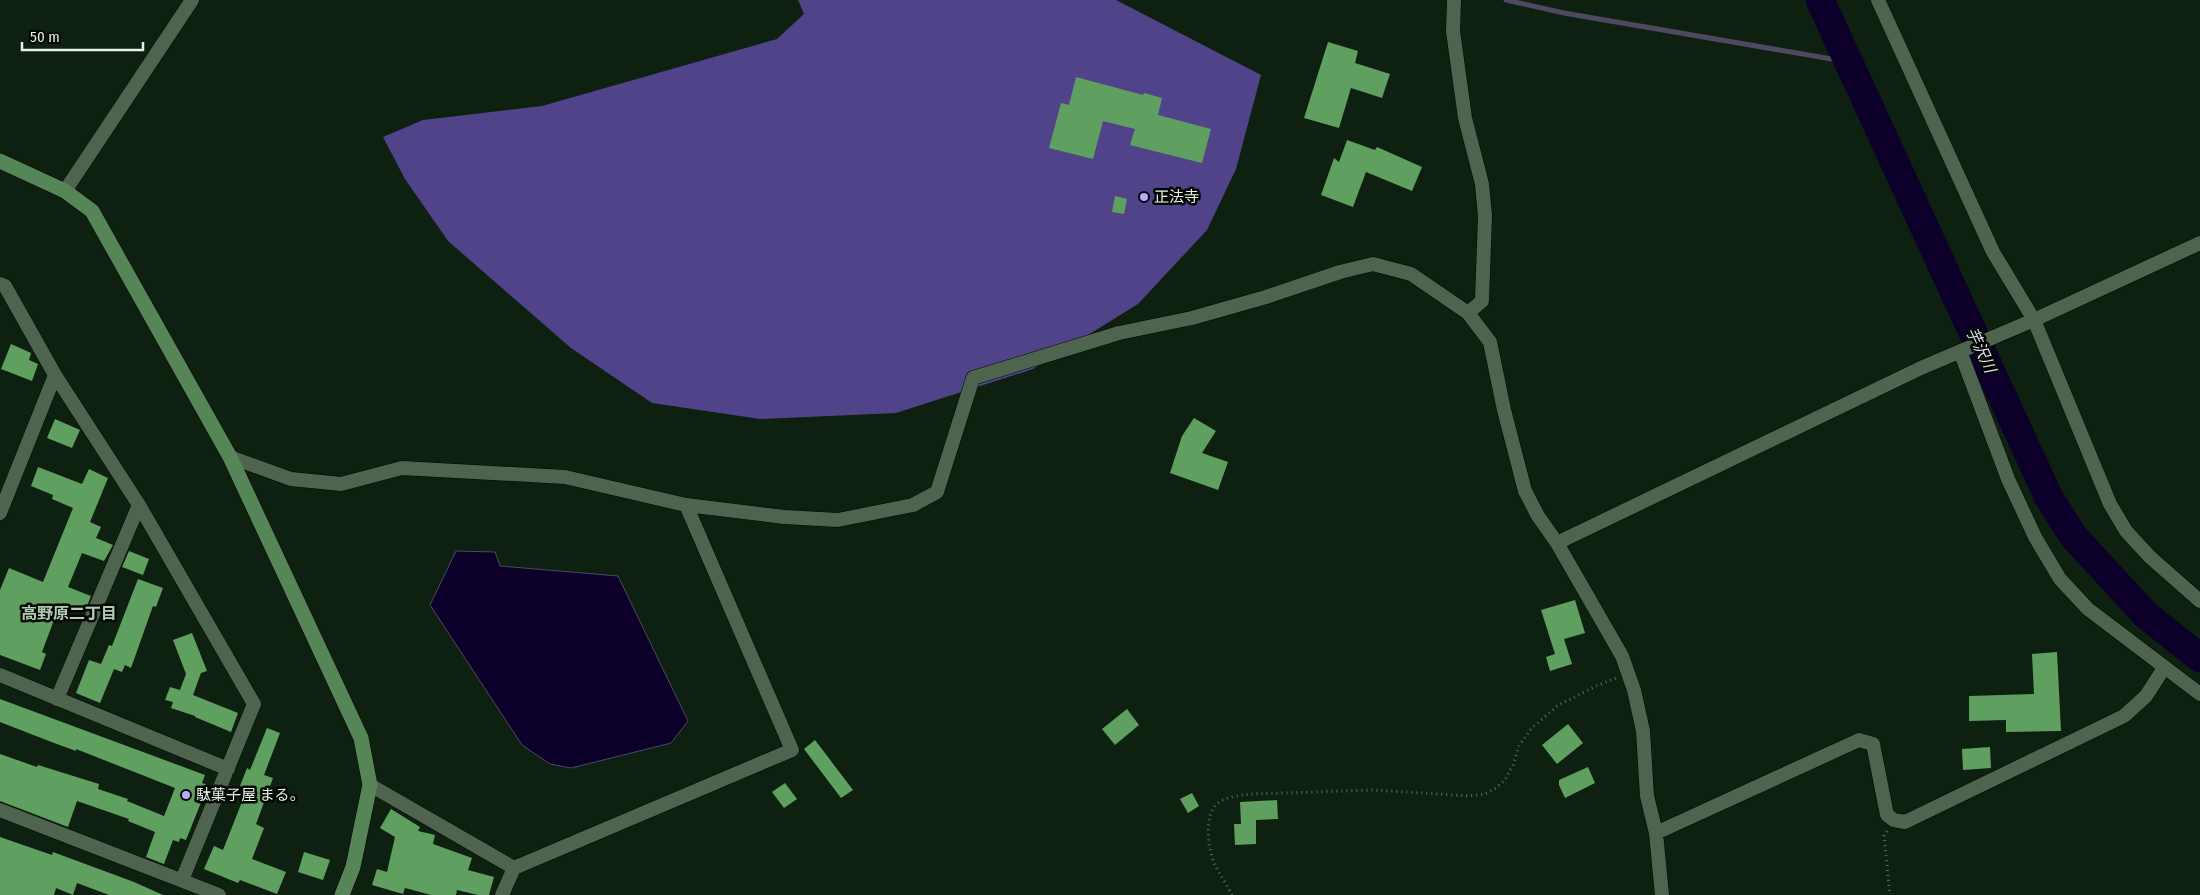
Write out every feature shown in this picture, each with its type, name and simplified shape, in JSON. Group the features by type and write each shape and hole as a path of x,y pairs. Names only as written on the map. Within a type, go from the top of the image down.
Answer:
{"street":[{"path":"65,191 192,0"},
{"path":"1454,0 1453,31 1465,118 1482,184 1485,216 1482,301 1468,313"},
{"path":"1878,0 2028,322 2110,504 2126,531 2150,557 2200,601"},
{"path":"0,161 65,191 92,211 230,457 361,738 370,785 353,867 342,895"},
{"path":"1557,543 1921,368 2028,322 2200,242"},
{"path":"230,457 292,479 341,484 402,468 565,477 686,505 784,517 838,520 913,505 938,492 973,378 1119,333 1192,318 1340,272 1373,264 1411,274 1468,313 1490,342 1504,410 1525,490 1538,516 1557,543 1622,656 1634,690 1643,731 1647,796 1656,833 1662,895"},
{"path":"0,284 5,286 55,374 139,506 254,704 182,880"},
{"path":"1965,349 2008,479 2035,537 2060,579 2088,609 2200,694"},
{"path":"0,513 55,374"},
{"path":"502,895 514,868 792,750 686,505"},
{"path":"57,700 139,506"},
{"path":"1656,833 1859,740 1873,744 1887,815 1894,820 1905,822 2124,716 2146,696 2164,668"},
{"path":"0,675 228,769"},
{"path":"370,785 514,868"},
{"path":"0,810 219,895"}],"path":[{"path":"1232,895 1214,864 1211,850 1209,823 1212,810 1219,802 1243,795 1364,790 1469,796 1485,794 1505,780 1513,765 1519,746 1531,729 1557,706 1596,686 1628,674"},
{"path":"1890,895 1884,836 1894,820"}],"shaded area":[{"path":"798,0 1116,0 1261,75 1236,169 1207,230 1138,304 1033,369 896,413 760,419 652,403 571,348 448,241 405,179 383,137 423,120 542,106 777,39 804,14"},
{"path":"456,551 495,552 500,566 618,576 688,721 671,743 571,768 550,764 522,745 430,605"}],"building":[{"path":"1328,42 1358,51 1355,63 1390,74 1382,98 1351,88 1339,128 1304,118"},
{"path":"1076,77 1143,95 1144,93 1162,98 1158,115 1211,129 1202,163 1130,145 1135,129 1103,121 1093,159 1049,148 1061,103 1069,105"},
{"path":"1347,140 1375,150 1377,147 1422,167 1412,191 1366,172 1353,207 1321,195 1334,158 1339,162"},
{"path":"1115,196 1127,199 1124,214 1112,212"},
{"path":"11,344 31,353 29,360 38,364 32,381 1,369"},
{"path":"1194,418 1216,431 1202,453 1228,462 1218,490 1170,473 1182,436"},
{"path":"55,419 80,430 72,448 47,438"},
{"path":"38,467 82,484 89,469 108,478 90,522 101,527 96,538 113,545 104,561 82,553 68,587 91,596 85,611 63,603 62,605 60,604 42,652 46,654 40,670 0,655 0,590 9,568 43,582 73,508 52,499 53,495 31,486"},
{"path":"129,551 149,559 143,575 122,567"},
{"path":"138,579 163,588 156,607 153,606 131,668 125,665 122,672 114,669 100,703 76,693 89,660 101,664 109,645 112,646"},
{"path":"1575,600 1585,633 1564,639 1572,664 1550,671 1546,657 1555,654 1541,610"},
{"path":"192,633 207,671 201,673 193,695 238,713 231,732 171,708 173,702 165,700 170,687 180,690 186,674 173,640"},
{"path":"2057,652 2061,731 2006,732 2006,720 1969,721 1969,696 2034,694 2032,654"},
{"path":"0,699 205,775 202,783 208,785 186,840 180,838 179,842 173,840 164,864 146,857 155,832 128,821 129,819 77,801 68,827 0,801 0,754 37,767 38,765 99,784 98,789 128,799 127,801 164,816 175,788 76,749 76,751 0,722"},
{"path":"1127,709 1139,725 1115,745 1102,729"},
{"path":"1568,724 1583,743 1557,764 1542,745"},
{"path":"267,728 280,733 264,775 273,778 256,824 264,828 252,859 286,872 277,894 240,880 238,883 204,869 214,846 223,850 247,789 240,786 247,768 250,770"},
{"path":"815,740 853,790 841,798 804,749"},
{"path":"1990,747 1991,768 1963,770 1962,749"},
{"path":"1588,767 1595,783 1565,798 1559,785 1559,780"},
{"path":"785,783 797,799 784,808 772,792"},
{"path":"1192,793 1199,806 1188,813 1180,799"},
{"path":"1277,800 1278,819 1256,820 1256,844 1235,845 1234,824 1241,824 1240,802"},
{"path":"391,809 420,827 418,831 435,835 433,844 472,858 468,870 494,877 489,895 478,895 457,890 456,895 431,895 405,888 403,894 372,885 377,869 387,872 395,837 380,828"},
{"path":"0,837 52,855 53,852 134,882 163,895 109,895 77,883 73,895 56,888 54,895 0,895"},
{"path":"304,852 330,860 323,880 298,872"}],"waterway":[{"path":"1506,0 1564,13 1849,62"},
{"name":"芋沢川","path":"1820,0 2049,498 2074,537 2146,615 2200,658"}],"place":[{"name":"正法寺","path":"1144,197"},
{"name":"駄菓子屋 まる。","path":"186,795"}],"district":[{"name":"高野原二丁目","path":"69,613"}]}
